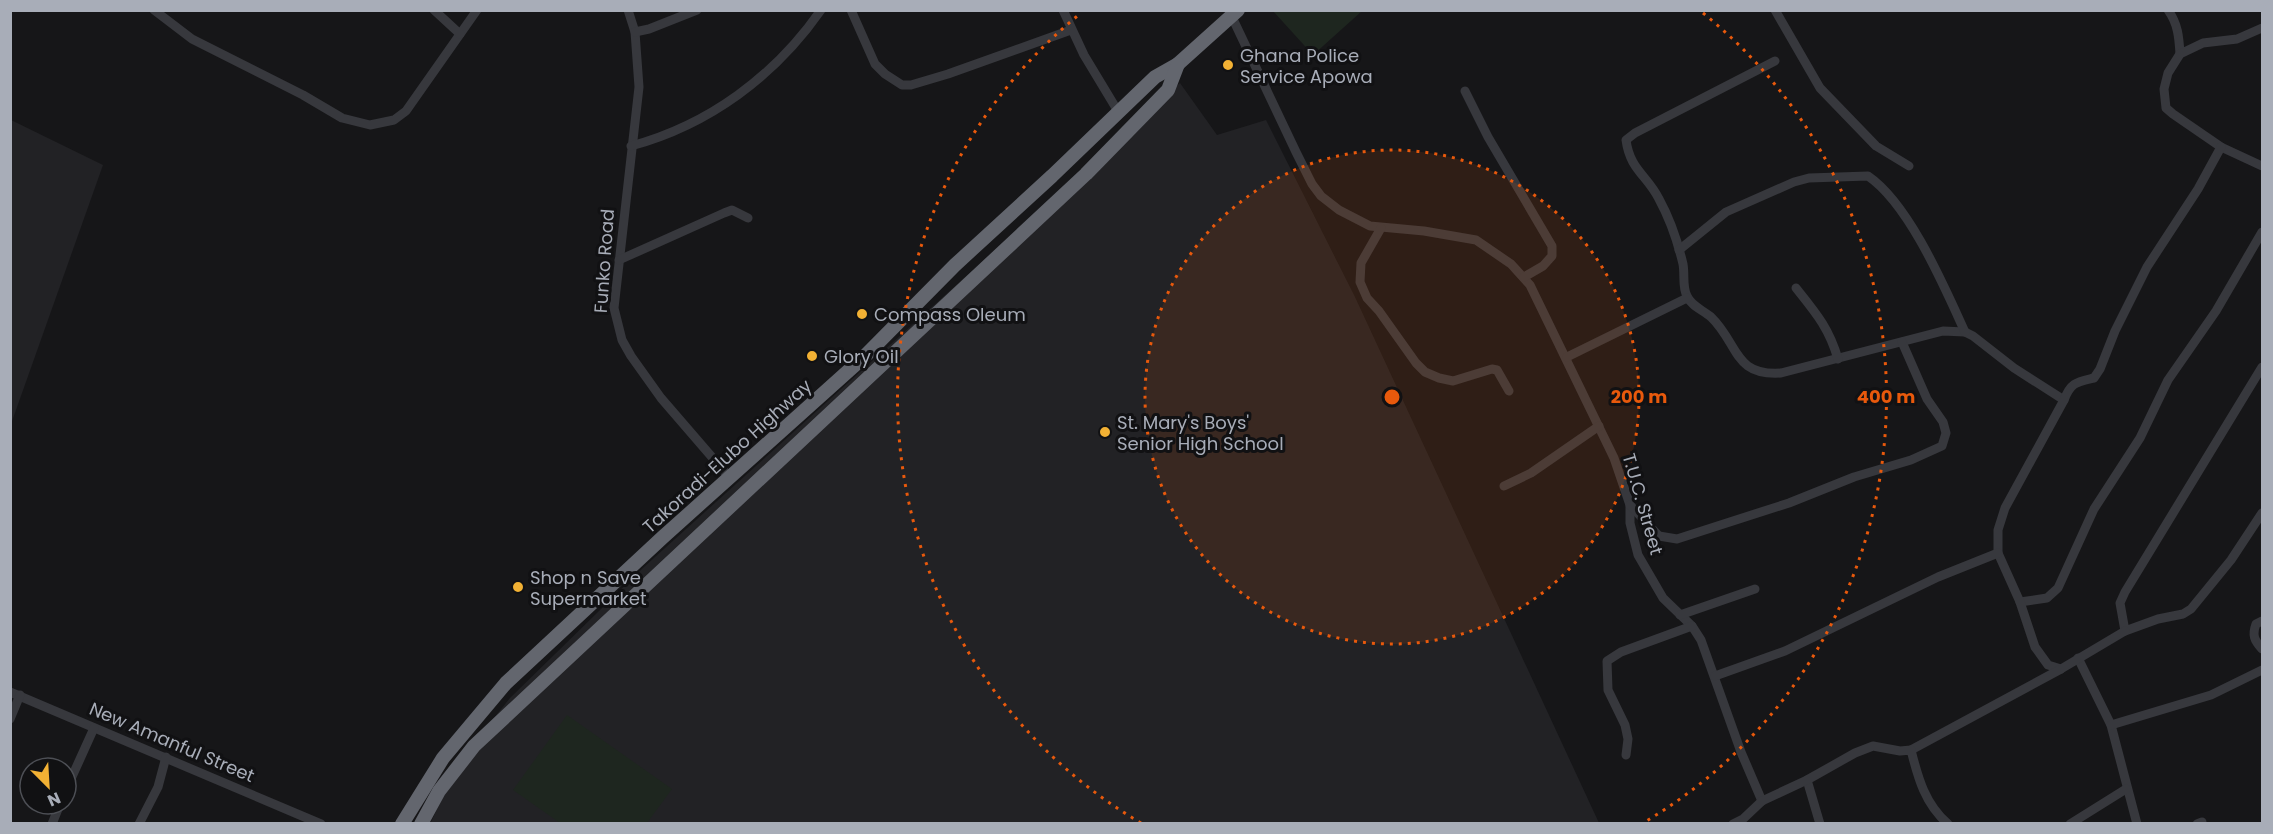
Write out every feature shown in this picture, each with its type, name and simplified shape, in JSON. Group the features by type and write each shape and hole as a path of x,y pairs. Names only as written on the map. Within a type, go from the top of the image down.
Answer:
{"highway":[{"name":"Takoradi-Elubo Highway","path":"402,824 443,758 506,683 865,356 955,265 1155,77 1178,64 1235,14"},
{"name":"Takoradi-Elubo Highway","path":"421,824 439,791 474,746 1086,174 1168,90 1178,64"}],"street":[{"path":"154,10 192,39 210,49 303,95 342,118 370,125 394,120 406,111 477,10"},
{"path":"434,10 460,34"},
{"name":"Funko Road","path":"628,10 635,32 639,87 614,308 622,340 661,398 730,478"},
{"path":"635,32 649,29 697,10"},
{"path":"631,146 681,128 730,101 774,66 800,38 821,10"},
{"path":"1063,10 1095,75 1119,113"},
{"path":"1775,10 1820,88 1876,146 1909,166"},
{"path":"2168,10 2178,30 2180,54"},
{"path":"854,11 875,64 902,85 911,85 958,71 1071,30"},
{"name":"T.U.C. Street","path":"1235,14 1312,184 1321,196 1360,222 1381,228 1424,231 1476,240 1511,264 1524,277 1567,357 1614,458 1630,505 1630,523 1638,555 1663,598 1692,626 1701,640 1716,676 1741,752 1762,801"},
{"path":"2262,28 2237,39 2203,43 2180,54 2168,73 2164,89 2166,108 2221,147 2262,166"},
{"path":"1775,61 1635,133 1626,140 1628,156 1659,197 1679,250 1687,298 1712,318 1740,359 1752,370 1766,374 1781,373 1943,331 1965,332 1981,341 2014,368 2064,400"},
{"path":"1465,91 1493,146 1552,246 1552,256 1544,266 1524,277"},
{"path":"2061,669 2048,665 2035,647 2020,602 1998,553 1998,530 2005,508 2069,387 2094,378 2100,369 2115,332 2147,267 2198,189 2221,147"},
{"path":"1679,250 1726,212 1794,183 1809,178 1868,176 1876,181 1905,217 1942,283 1965,332"},
{"path":"619,261 732,210 748,218"},
{"path":"1381,228 1361,263 1360,282 1367,298 1379,311 1412,358 1425,372 1453,381 1492,369 1497,370 1509,392"},
{"path":"2020,602 2047,598 2058,588 2094,509 2140,438 2168,380 2216,311 2262,232"},
{"path":"1796,288 1825,324 1838,359"},
{"path":"1567,357 1687,298"},
{"path":"1630,505 1659,536 1677,538 1789,503 1854,477 1911,460 1942,446 1946,433 1942,422 1927,399 1902,342"},
{"path":"2125,631 2120,603 2125,592 2262,367"},
{"path":"1504,486 1531,473 1599,426"},
{"path":"1733,824 1743,821 1762,801 1807,780 1855,753 1873,746 1900,751 1911,750 2061,669 2125,631 2158,619 2183,614 2191,609 2230,560 2262,513"},
{"path":"1716,676 1785,651 1938,577 1998,553"},
{"path":"1680,615 1755,590"},
{"path":"2262,621 2256,624 2253,631 2253,638 2262,649"},
{"path":"1626,755 1628,739 1625,725 1608,690 1606,661 1620,652 1692,626"},
{"path":"2078,658 2111,725 2137,824"},
{"path":"2111,725 2211,695 2262,670"},
{"path":"10,719 15,694"},
{"name":"New Amanful Street","path":"15,694 321,824"},
{"path":"78,763 94,728"},
{"path":"1911,750 1921,787 1928,800 1948,824"},
{"path":"139,824 158,787 166,757"},
{"path":"1807,780 1820,824"},
{"path":"2070,824 2126,789"}],"shaded area":[{"path":"1273,11 1362,11 1313,55"},
{"name":"St. Mary's Boys' Senior High School","path":"1180,83 1217,135 1266,120 1355,297 1599,823 430,824 461,759 510,698 644,567"},
{"path":"11,120 103,165 11,424"},
{"path":"567,715 672,789 647,823 560,823 513,790"}],"place":[{"name":"Ghana Police Service Apowa","path":"1228,65"},
{"name":"Compass Oleum","path":"862,314"},
{"name":"Glory Oil","path":"812,356"},
{"name":"St. Mary's Boys' Senior High School","path":"1105,432"},
{"name":"Shop n Save Supermarket","path":"518,587"}]}
